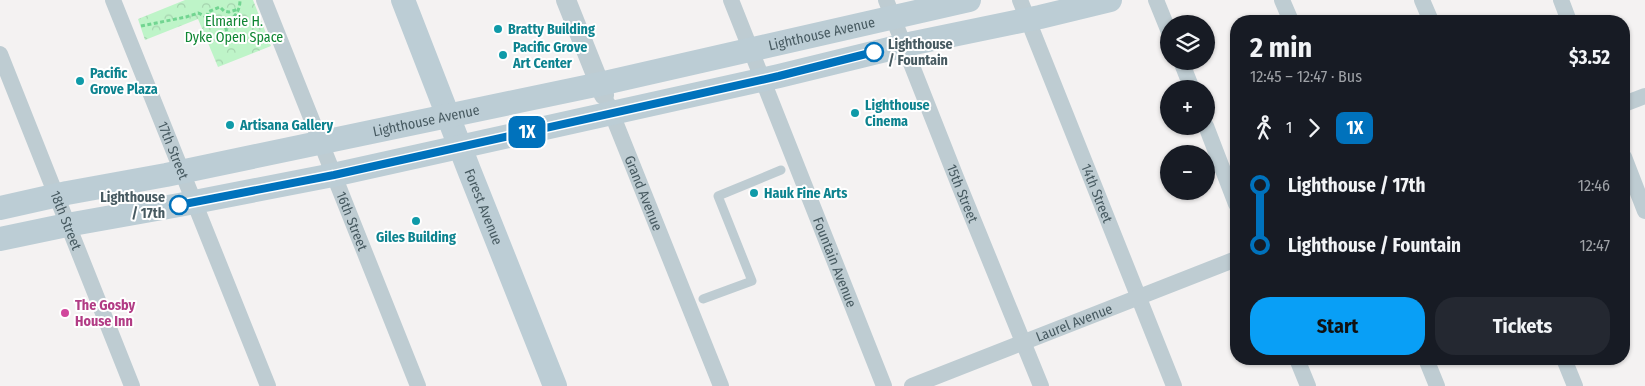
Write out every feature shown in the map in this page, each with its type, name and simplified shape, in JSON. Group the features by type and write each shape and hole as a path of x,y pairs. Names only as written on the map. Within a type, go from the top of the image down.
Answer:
{"main road":[{"name":"Forest Avenue","path":"404,0 555,386"},
{"name":"Lighthouse Avenue","path":"0,239 334,175 460,146 605,98 684,66 751,50 890,8 969,0"},
{"name":"Lighthouse Avenue","path":"0,208 183,172 448,116 762,79 905,45 1024,10 1110,0"}],"street":[{"name":"17th Street","path":"113,0 268,386"},
{"name":"16th Street","path":"264,0 418,386"},
{"name":"Grand Avenue","path":"566,0 721,386"},
{"name":"Fountain Avenue","path":"731,0 884,386"},
{"path":"1156,0 1162,15"},
{"path":"1282,0 1288,15"},
{"path":"1422,0 1428,15"},
{"path":"1561,0 1567,15"},
{"name":"15th Street","path":"890,8 959,185 1041,386"},
{"name":"14th Street","path":"1024,10 1174,386"},
{"name":"18th Street","path":"0,54 132,386"},
{"path":"1630,102 1645,96"},
{"path":"1209,135 1230,188"},
{"path":"1630,172 1645,211"},
{"name":"Laurel Avenue","path":"912,386 1230,261"},
{"path":"1299,365 1308,386"},
{"path":"1428,365 1436,386"},
{"path":"1566,365 1575,386"}],"lane":[{"path":"703,299 752,281 718,196 781,170"}],"path":[{"path":"138,27 198,13 215,22 224,21 234,18 238,14 240,0"},
{"path":"207,17 208,12 220,7 224,12 239,9"},
{"path":"224,21 227,33"}],"green space":[{"name":"Elmarie H. Dyke Open Space","path":"185,0 253,0 271,46 218,67 198,19 145,40 138,19"}],"bus line":[{"name":"1X","path":"179,205 334,175 779,76 874,52"}],"place":[{"name":"Bratty Building","path":"498,29"},
{"name":"Lighthouse / Fountain","path":"874,52"},
{"name":"Pacific Grove Art Center","path":"503,55"},
{"name":"Pacific Grove Plaza","path":"80,81"},
{"name":"Lighthouse Cinema","path":"855,113"},
{"name":"Artisana Gallery","path":"230,125"},
{"name":"Hauk Fine Arts","path":"754,193"},
{"name":"Lighthouse / 17th","path":"179,205"},
{"name":"Giles Building","path":"416,221"},
{"name":"The Gosby House Inn","path":"65,313"}]}
